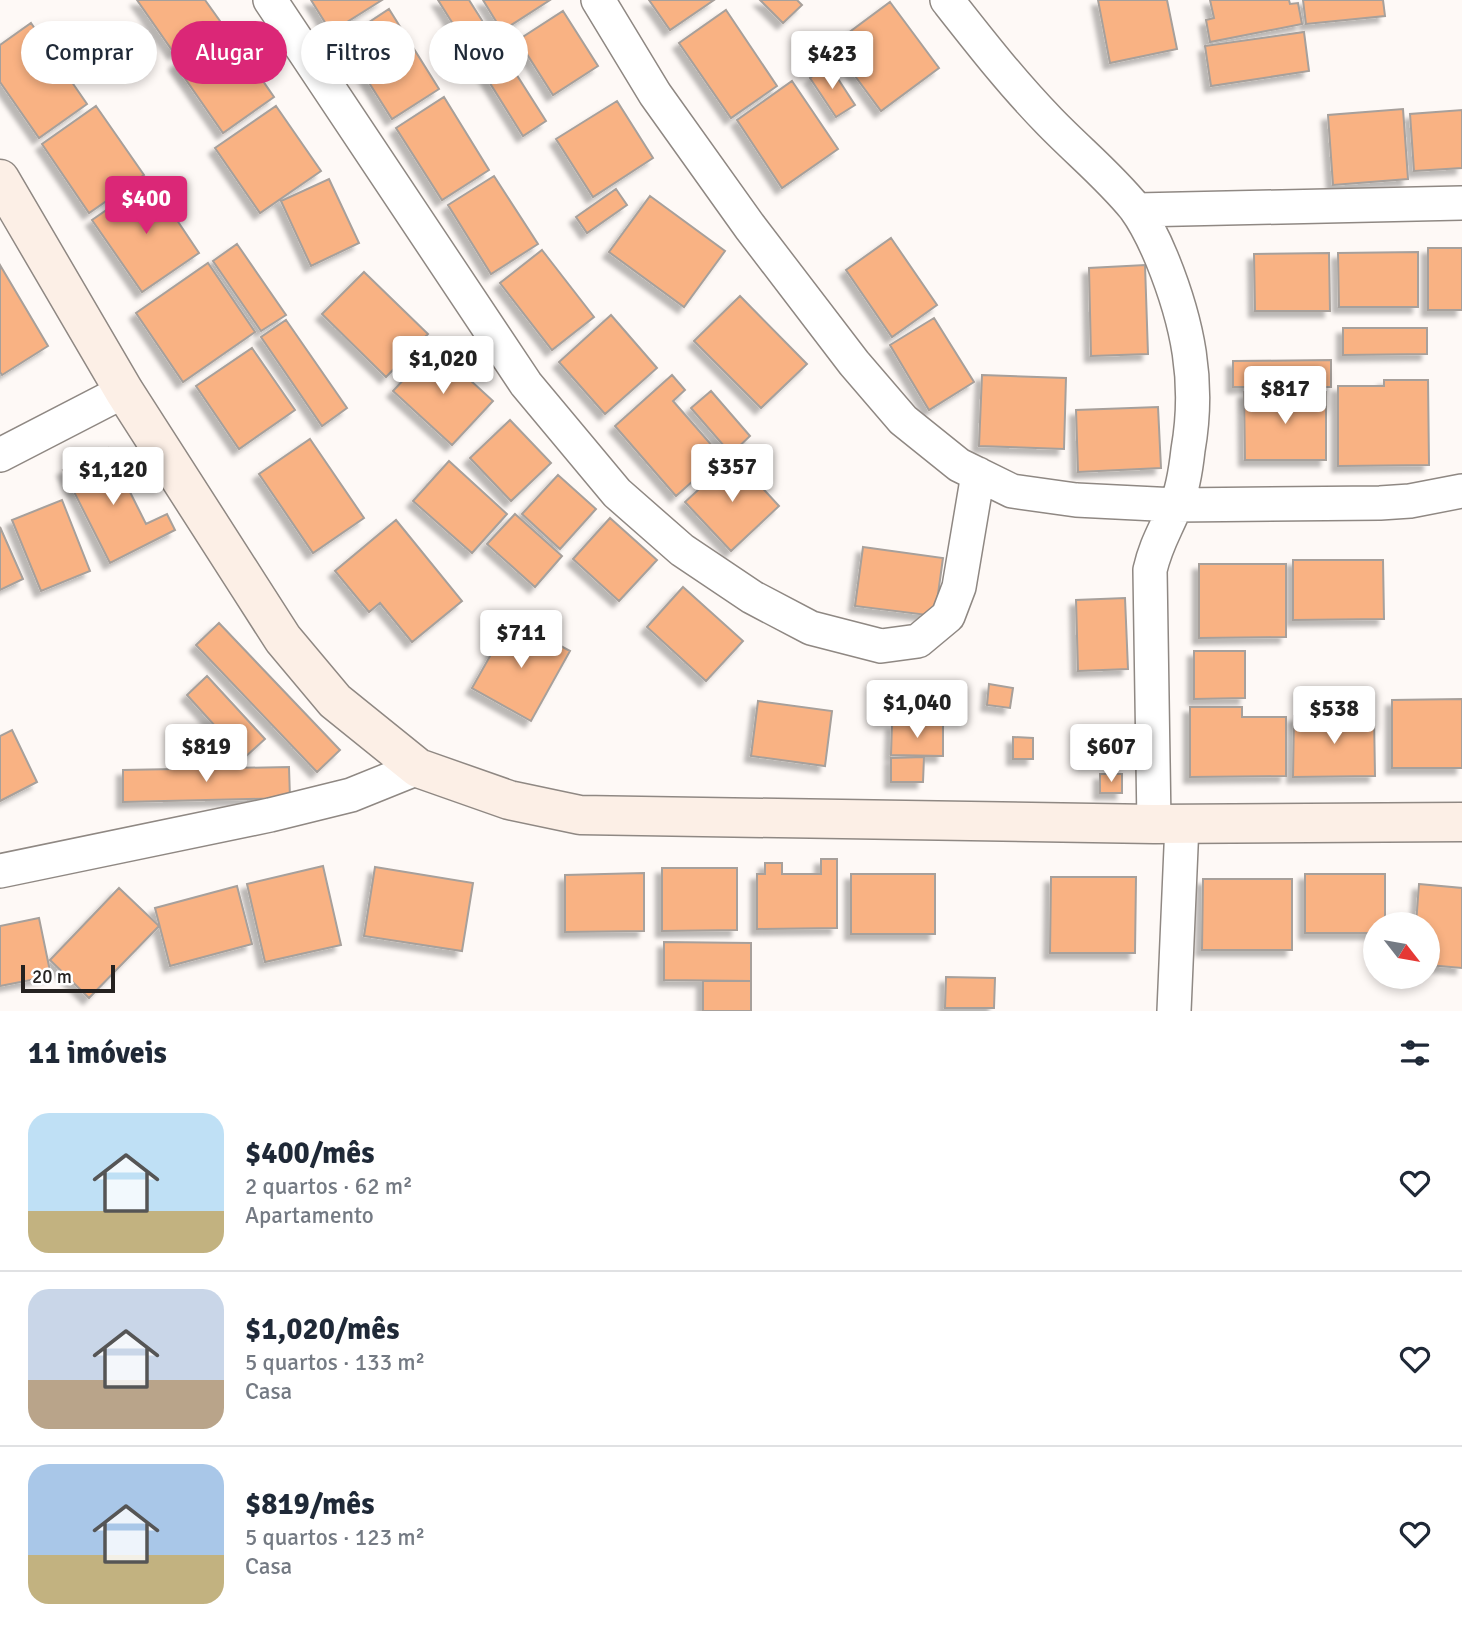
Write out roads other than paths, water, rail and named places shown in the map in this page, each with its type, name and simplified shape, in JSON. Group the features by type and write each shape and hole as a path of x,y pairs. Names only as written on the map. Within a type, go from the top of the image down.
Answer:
{"street":[{"path":"270,0 526,384 617,493 692,556 752,597 811,628 881,646 918,641 948,616 959,587 978,474"},
{"path":"598,0 655,94 750,227 854,363 903,420 959,465 1012,491 1076,500 1176,505 1380,503 1410,501 1462,491"},
{"path":"947,0 996,64 1051,123 1106,174 1136,210 1156,244 1176,292 1189,338 1193,385 1189,449 1176,505 1155,546 1150,570 1168,824 1174,1011"},
{"path":"0,179 124,391 283,639 335,701 418,768 509,800 580,815 1168,824 1462,822"},
{"path":"1136,210 1462,203"},
{"path":"0,455 124,391"},
{"path":"0,871 270,815 351,795 418,768"}]}
